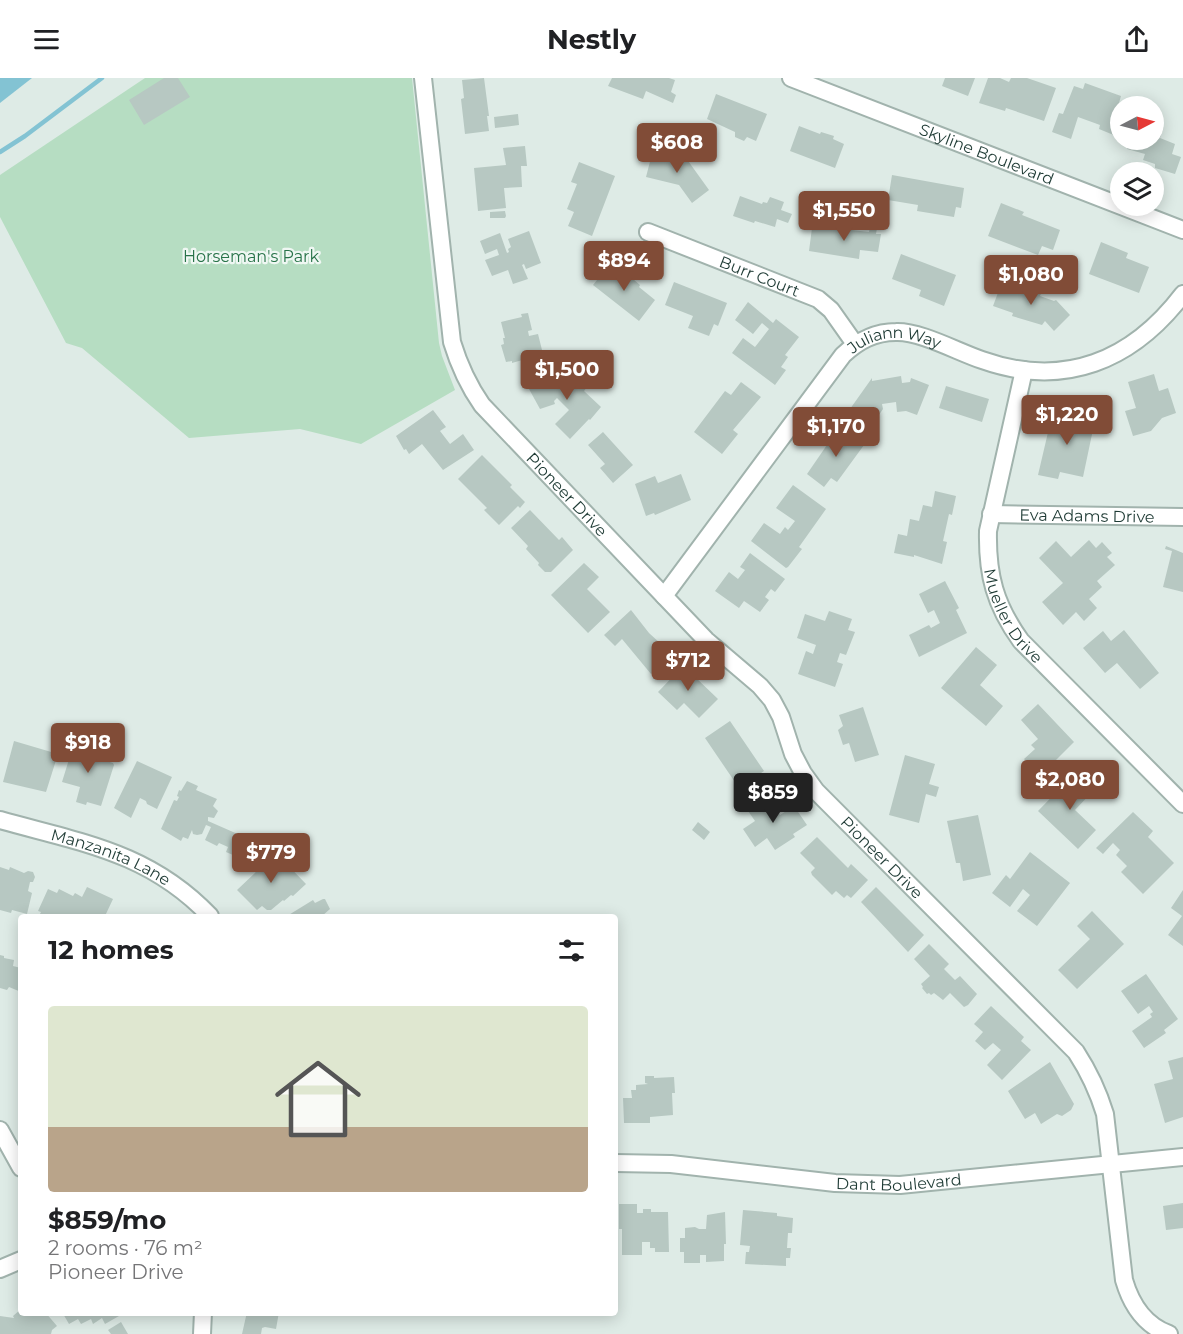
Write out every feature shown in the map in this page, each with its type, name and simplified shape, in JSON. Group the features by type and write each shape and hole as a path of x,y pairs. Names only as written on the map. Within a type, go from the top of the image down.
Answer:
{"street":[{"name":"Pioneer Drive","path":"423,78 452,342 464,376 482,405 706,640 760,686 772,700 781,717 793,754 816,791 1076,1053 1089,1071 1105,1114 1124,1280 1129,1296 1137,1311 1149,1323 1169,1334"},
{"name":"Skyline Boulevard","path":"791,78 1183,230"},
{"name":"Burr Court","path":"648,232 818,299 831,310 855,344"},
{"name":"Juliann Way","path":"664,596 843,355 855,344 878,334 897,332 913,334 983,360 1023,370 1049,372 1075,369 1101,361 1145,336 1183,294"},
{"name":"Mueller Drive","path":"1023,370 991,514 987,554 990,578 998,603 1008,623 1021,641 1183,804"},
{"name":"Eva Adams Drive","path":"991,514 1183,517"},
{"name":"Manzanita Lane","path":"0,819 116,853 142,864 182,890 208,914"},
{"path":"0,1130 18,1163"},
{"name":"Dant Boulevard","path":"618,1163 681,1165 861,1185 900,1185 1183,1157"},
{"path":"0,1269 18,1261"},
{"path":"202,1334 203,1316"}],"green space":[{"name":"Horseman's Park","path":"145,78 412,78 439,343 455,390 361,444 300,429 189,438 82,348 66,343 0,217 0,175"}],"water":[{"path":"0,78 32,78 0,103"}],"building":[{"path":"164,78 178,78 190,97 144,125 129,100"},
{"path":"484,78 489,131 465,134 461,99 464,98 462,80"},
{"path":"612,78 669,78 675,80 671,92 676,95 673,103 646,91 643,99 608,86"},
{"path":"945,78 975,78 968,96 942,86"},
{"path":"988,78 1000,78 1009,82 1011,78 1027,78 1056,88 1044,121 1006,108 1005,111 979,103"},
{"path":"1085,83 1121,96 1110,96 1110,134 1099,129 1100,125 1078,117 1071,139 1052,132 1059,113 1063,114 1074,86 1083,89"},
{"path":"716,94 767,114 756,141 747,137 744,141 735,137 735,132 707,119"},
{"path":"518,114 519,125 495,128 494,117"},
{"path":"799,126 820,134 821,132 834,136 833,139 844,144 835,168 790,151"},
{"path":"1164,140 1175,144 1172,154 1181,157 1175,174 1164,171 1164,162 1143,160 1145,154 1131,150 1164,150"},
{"path":"525,146 527,166 521,166 522,187 504,188 506,208 478,211 474,168 506,165 503,148"},
{"path":"653,150 686,158 709,190 692,203 679,185 646,177"},
{"path":"579,162 615,176 592,236 568,226 574,212 567,209 577,184 571,182"},
{"path":"892,175 964,188 961,208 956,207 954,217 917,211 918,205 888,200"},
{"path":"740,196 762,204 767,203 770,197 784,202 781,210 792,214 788,223 777,219 775,227 733,216"},
{"path":"1001,203 1024,212 1022,215 1060,230 1053,250 1042,246 1038,255 988,236"},
{"path":"505,211 505,218 490,218 490,212"},
{"path":"825,227 869,232 870,227 877,228 876,234 881,234 878,252 860,250 859,259 809,251 812,228 824,230"},
{"path":"529,231 541,263 526,269 524,264 522,265 528,279 513,284 508,270 492,276 485,260 499,255 497,249 485,254 480,241 500,233 507,253 511,247 508,239"},
{"path":"1101,242 1128,253 1126,258 1149,267 1139,293 1089,274"},
{"path":"901,254 956,275 944,306 919,296 921,290 892,279"},
{"path":"610,264 624,275 626,273 655,300 639,321 593,285"},
{"path":"674,282 727,303 718,326 714,324 709,336 688,328 693,316 665,305"},
{"path":"1002,282 1028,291 1031,284 1043,288 1040,296 1056,300 1070,315 1054,331 1045,321 1042,325 1012,316 1013,313 993,306"},
{"path":"748,302 773,323 776,319 799,337 785,355 788,357 781,367 786,370 775,385 732,353 743,338 755,347 769,329 762,323 753,334 735,320"},
{"path":"528,313 532,330 528,331 529,336 538,334 543,354 512,363 512,361 506,362 501,345 504,344 503,338 505,338 501,322 522,317 521,314"},
{"path":"567,367 587,387 584,391 601,407 570,439 555,424 569,410 557,398 554,401 555,404 540,409 529,389 543,381 548,387"},
{"path":"1154,374 1159,391 1168,388 1176,413 1162,418 1151,431 1133,436 1125,411 1136,408 1128,382"},
{"path":"901,376 902,383 910,382 911,378 929,385 917,415 906,411 897,412 896,402 882,404 883,409 872,425 850,409 872,378 872,381"},
{"path":"741,382 761,397 733,430 738,434 722,454 694,432 725,391 731,395"},
{"path":"946,386 989,399 982,422 939,408"},
{"path":"433,410 446,427 440,431 450,444 463,434 474,450 443,470 422,444 409,454 396,436"},
{"path":"1053,411 1095,420 1083,477 1060,472 1058,479 1038,475"},
{"path":"840,426 864,445 837,482 831,478 824,487 807,474"},
{"path":"603,432 633,465 613,483 600,468 605,464 588,445"},
{"path":"482,455 512,485 510,487 525,502 499,525 484,510 487,508 458,479"},
{"path":"681,474 691,500 655,515 654,513 646,516 635,484 655,476 658,483"},
{"path":"793,485 826,509 799,547 802,549 786,568 751,541 764,523 780,534 785,527 788,530 795,521 776,508"},
{"path":"935,491 956,496 943,541 947,542 942,564 914,555 914,557 894,553 898,534 907,536 910,519 919,521 923,505 932,507"},
{"path":"530,510 559,540 562,537 573,550 551,572 545,572 538,565 539,563 526,549 528,546 511,528"},
{"path":"1089,540 1096,548 1102,542 1112,553 1107,557 1115,565 1097,581 1102,587 1089,599 1097,608 1084,621 1076,612 1063,625 1042,602 1063,583 1039,558 1056,541 1071,557"},
{"path":"1166,546 1183,553 1183,592 1163,587 1172,551 1165,549"},
{"path":"750,553 785,579 775,592 771,589 765,597 769,600 760,612 744,601 739,608 715,591 729,572 738,579 745,570 740,567"},
{"path":"584,563 599,577 587,589 610,612 588,633 551,595"},
{"path":"945,581 959,608 956,610 967,633 919,657 909,635 929,625 931,628 940,623 934,610 928,613 919,594"},
{"path":"631,610 649,633 673,655 651,674 622,639 615,646 604,635"},
{"path":"829,611 852,619 848,630 855,632 846,655 840,653 837,662 843,664 835,687 798,674 806,651 813,654 816,645 797,638 805,614 825,621"},
{"path":"1124,630 1159,673 1140,689 1117,663 1105,673 1083,648 1103,631 1111,641"},
{"path":"976,647 997,665 980,685 1003,706 986,726 941,688"},
{"path":"684,665 718,699 699,718 684,703 677,710 658,692"},
{"path":"1038,704 1074,742 1040,776 1024,759 1035,749 1031,745 1038,739 1021,720"},
{"path":"863,707 879,755 855,762 849,743 843,745 838,730 843,726 839,715"},
{"path":"730,721 764,771 739,788 705,738"},
{"path":"75,740 84,741 88,744 86,751 96,753 95,756 104,758 103,760 114,765 101,806 76,802 80,787 62,782"},
{"path":"14,741 58,754 46,792 3,782"},
{"path":"905,755 935,764 929,784 939,787 936,797 926,794 919,823 889,815"},
{"path":"137,761 172,777 157,809 140,798 131,818 114,808"},
{"path":"1075,773 1093,791 1075,810 1096,830 1078,849 1038,811"},
{"path":"187,781 198,786 196,790 217,799 213,806 218,811 214,818 208,817 208,821 249,839 240,858 226,852 228,847 219,843 217,846 205,840 211,827 206,825 202,834 193,834 192,830 188,839 183,837 181,841 161,829 174,800 177,801 179,797 177,796 179,790 181,791"},
{"path":"766,795 780,815 794,806 807,825 793,834 795,837 775,850 767,838 755,847 743,829 755,821 746,808"},
{"path":"1133,812 1153,831 1148,837 1174,863 1143,894 1121,872 1127,866 1116,855 1120,850 1113,843 1103,854 1096,848"},
{"path":"978,815 991,875 963,881 960,863 956,863 947,821"},
{"path":"698,822 710,832 704,840 692,830"},
{"path":"817,837 848,868 851,864 868,880 851,898 847,895 844,898 836,891 832,895 812,875 811,872 815,868 800,853"},
{"path":"1030,852 1070,883 1037,926 1017,911 1030,895 1023,889 1010,907 992,893 1006,875 1010,879"},
{"path":"276,853 306,884 293,896 283,900 271,910 262,906 257,910 237,890"},
{"path":"0,867 9,870 10,867 24,873 33,872 35,877 33,882 30,882 28,891 32,893 27,914 0,910"},
{"path":"87,887 113,899 106,914 40,914 41,912 38,911 48,889 57,893 59,889 73,896 75,893 82,897"},
{"path":"876,887 924,935 908,952 861,902"},
{"path":"1183,890 1183,946 1168,935 1182,916 1171,908"},
{"path":"325,899 330,909 324,914 290,914 313,900 315,903"},
{"path":"1092,911 1124,944 1077,989 1058,970 1090,939 1077,926"},
{"path":"929,944 949,964 944,969 955,980 960,976 977,994 968,1005 964,1007 950,993 943,1000 934,993 927,994 922,988 921,984 930,976 914,959"},
{"path":"0,955 14,960 13,966 18,967 18,991 9,987 7,990 0,988"},
{"path":"1146,974 1178,1019 1164,1030 1166,1033 1144,1048 1132,1031 1152,1017 1150,1014 1153,1012 1149,1006 1138,1014 1121,991"},
{"path":"991,1006 1024,1037 1021,1041 1031,1050 1002,1080 987,1065 1001,1050 993,1043 985,1050 975,1041 983,1032 974,1024"},
{"path":"1183,1057 1183,1117 1165,1123 1154,1084 1173,1079 1168,1061"},
{"path":"1050,1062 1074,1104 1071,1110 1062,1116 1057,1114 1041,1124 1035,1113 1025,1119 1008,1091"},
{"path":"645,1076 674,1077 673,1115 650,1117 650,1123 624,1123 623,1098 632,1098 631,1090 636,1090 636,1085 648,1084 645,1083"},
{"path":"1183,1203 1183,1228 1166,1230 1163,1206"},
{"path":"619,1204 637,1204 637,1213 643,1213 643,1209 651,1209 651,1212 668,1212 669,1252 655,1252 655,1248 650,1248 650,1242 642,1242 642,1255 622,1255"},
{"path":"743,1210 777,1213 777,1216 793,1218 792,1233 788,1233 787,1248 791,1248 790,1258 786,1258 786,1266 745,1264 746,1252 749,1252 750,1246 740,1245"},
{"path":"725,1212 724,1261 706,1262 706,1255 700,1255 700,1263 684,1263 684,1252 680,1252 680,1238 685,1238 685,1228 706,1229 707,1215"},
{"path":"18,1312 18,1316 48,1316 57,1326 51,1334 0,1334 0,1316 14,1318 13,1316"},
{"path":"64,1316 119,1316 105,1324 102,1318 93,1324 91,1319 81,1324 78,1319 69,1324"},
{"path":"246,1316 278,1316 276,1329 265,1327 262,1328 261,1334 242,1334"},
{"path":"121,1322 128,1334 111,1334 108,1330"}],"waterway":[{"path":"0,152 102,78"}]}
